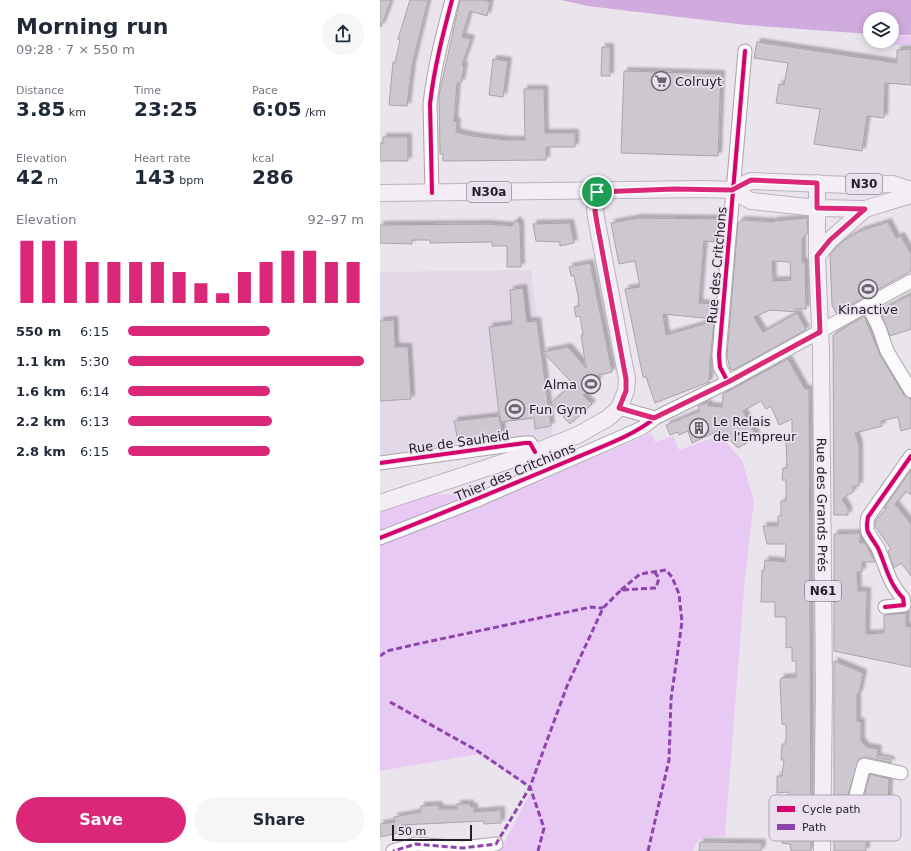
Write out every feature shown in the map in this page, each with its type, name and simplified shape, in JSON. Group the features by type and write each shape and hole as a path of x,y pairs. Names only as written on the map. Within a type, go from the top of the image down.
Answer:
{"main road":[{"name":"N30","path":"597,192 674,189 732,190 751,180 893,184 911,190"},
{"name":"Rue des Grands Prés","path":"817,183 824,688 823,795"},
{"name":"N30","path":"732,190 751,201 817,208 865,209 911,195"},
{"name":"N30a","path":"380,194 597,192"},
{"path":"380,503 573,438 608,418 619,408 626,391 626,379 595,211 597,192"},
{"path":"817,256 830,240 865,209"},
{"name":"Rue des Grands Prés","path":"822,841 822,851"}],"street":[{"path":"432,193 430,104 437,55 452,0"},
{"name":"Rue des Critchons","path":"728,382 720,367 719,355 733,210 732,190 736,171 746,51"},
{"name":"Thier des Critchions","path":"380,538 474,500 642,428 654,418 728,382 911,281"},
{"path":"868,305 879,328 887,351 911,391"},
{"path":"619,408 654,418"},
{"name":"Rue de Sauheid","path":"380,463 525,443 530,443 535,452"},
{"path":"885,607 904,605 903,598 896,590 878,548 868,532 868,517 911,456"},
{"path":"856,795 864,765 901,773"},
{"path":"393,851 416,844 463,848 496,844"}],"shaded area":[{"path":"561,0 911,0 911,35 899,35 899,12 863,12 863,33 746,25 588,6"},
{"path":"899,36 911,36 911,45 899,45"},
{"path":"531,270 554,442 380,469 380,272"},
{"path":"652,433 655,442 673,436 679,450 713,438 722,438 742,460 754,501 745,578 725,836 705,837 698,841 693,851 500,851 532,789 478,754 380,771 380,495 477,494 528,485"}],"building":[{"path":"380,0 391,0 381,27 380,26"},
{"path":"410,0 428,0 412,66 407,106 389,105 393,62 395,63 400,40 398,39"},
{"path":"460,0 483,0 490,2 487,16 470,11 462,37 471,39 462,65 464,66 461,83 457,83 454,121 457,122 456,132 472,136 506,140 525,140 524,89 544,89 545,133 575,133 575,147 546,147 546,160 443,161 443,154 440,154 439,95"},
{"path":"757,42 897,63 897,50 911,49 911,85 885,83 884,118 867,116 862,151 814,144 820,109 776,103 779,84 784,85 788,63 754,58"},
{"path":"602,47 610,47 610,76 601,76"},
{"path":"493,59 508,61 503,97 489,95"},
{"path":"624,71 721,74 718,156 621,153"},
{"path":"383,137 408,137 408,161 380,161 380,143 383,143"},
{"path":"638,218 717,219 722,224 721,238 714,237 714,242 704,241 699,303 715,304 714,319 663,314 666,335 714,321 710,363 709,362 709,382 655,403 646,377 643,377 625,289 640,287 635,261 619,264 611,223"},
{"path":"807,218 808,232 802,239 802,262 805,262 806,309 795,309 797,312 770,310 754,317 763,332 797,313 806,330 733,370 730,369 727,355 738,223 742,220 774,221","holes":["772,261 790,262 791,280 773,281"]},
{"path":"516,220 520,224 521,267 507,267 507,246 492,246 492,242 430,243 430,240 412,240 412,244 380,243 380,225 488,224 512,226"},
{"path":"888,222 896,238 901,236 911,254 911,271 836,313 832,305 830,254 843,241 860,231"},
{"path":"570,223 574,243 560,246 560,242 536,241 533,224"},
{"path":"590,263 612,372 596,376 598,381 583,395 592,404 570,424 551,403 573,384 543,352 568,347 586,368 580,316 576,317 574,307 579,306 578,296 574,276 571,276 569,267"},
{"path":"523,288 527,322 537,321 551,426 535,429 534,418 500,422 489,327 512,324 510,290"},
{"path":"911,294 911,329 890,336 880,311"},
{"path":"864,316 880,355 904,395 911,399 911,428 901,431 898,417 881,421 882,426 855,433 859,445 859,486 853,486 853,492 842,499 848,509 848,515 834,515 833,335"},
{"path":"394,320 395,347 408,347 411,399 380,401 380,321"},
{"path":"788,359 805,389 809,389 811,795 788,795 788,792 777,793 777,776 782,776 784,760 781,760 782,744 786,744 786,725 782,724 780,683 781,678 796,677 796,661 792,661 792,647 786,648 786,617 775,617 775,602 761,602 762,570 764,570 765,560 785,562 786,544 767,544 763,526 778,526 778,516 781,516 781,501 786,501 786,480 782,480 783,468 787,468 786,441 792,440 792,419 779,425 771,406 766,409 761,401 743,411 757,437 738,448 720,430 692,443 688,431 679,435 678,432 670,435 666,425 700,411 698,406 708,403 708,406 722,407 723,394"},
{"path":"500,416 502,434 458,441 454,421"},
{"path":"911,470 911,495 906,491 895,504 911,524 911,576 901,563 894,568 888,551 891,549 875,526 876,520 887,508 884,508"},
{"path":"860,533 860,543 865,543 875,562 862,562 862,572 857,572 858,591 867,591 866,634 884,633 884,615 906,613 906,626 911,627 911,667 834,651 834,534"},
{"path":"834,661 863,673 859,694 857,694 857,721 861,722 861,741 866,747 878,749 877,757 891,760 891,763 866,757 859,759 848,795 834,795"},
{"path":"870,774 889,779 888,795 864,795"},
{"path":"457,804 470,804 471,807 474,807 474,812 501,810 501,823 484,824 483,821 402,825 403,832 380,837 380,824 395,822 394,817 421,812 421,806 439,805 439,809 457,809"},
{"path":"782,841 811,841 811,851 791,851 790,844 782,843"},
{"path":"834,841 866,841 866,851 834,851"},
{"path":"700,842 762,843 761,851 699,851"}],"marked path":[{"path":"538,851 544,828 530,787 567,686 603,608 621,590 656,588 659,578 653,570"},
{"path":"621,590 640,574 666,570 672,577 679,594 682,622 671,699 669,760 648,851"},
{"path":"380,656 387,651 422,643 591,607 603,608"},
{"path":"390,702 476,750 530,787 496,844 463,848 416,844 393,851"}],"cycle path":[{"path":"432,193 430,104 436,64 452,0"},
{"path":"728,382 720,367 719,355 745,51"},
{"path":"380,538 613,442 635,431 655,418"},
{"path":"380,463 525,443 530,443 535,452"},
{"path":"885,607 904,605 903,598 894,587 878,548 868,532 868,517 911,456"}],"place":[{"name":"Colruyt","path":"661,81"},
{"name":"Kinactive","path":"868,289"},
{"name":"Alma","path":"591,384"},
{"name":"Fun Gym","path":"515,409"},
{"name":"Le Relais de l'Empreur","path":"699,428"}],"route":[{"path":"751,180 817,183 817,208 865,209 830,240 817,256 820,332 728,382 654,418 619,408 626,391 625,368 595,211 597,192 645,189 732,190 751,180"}]}
